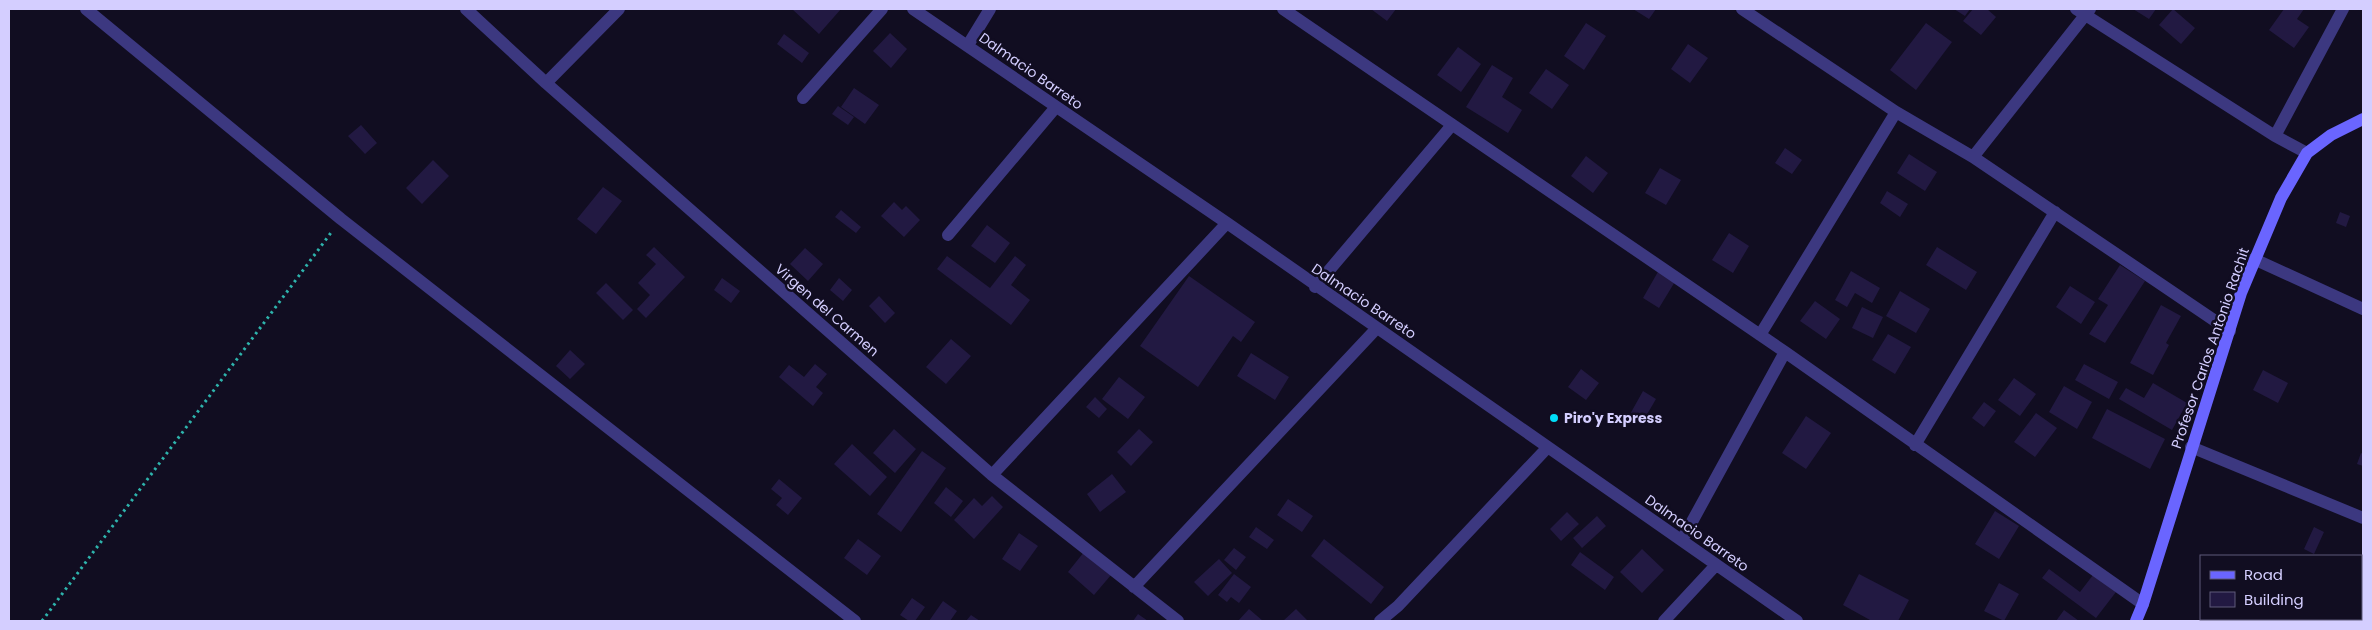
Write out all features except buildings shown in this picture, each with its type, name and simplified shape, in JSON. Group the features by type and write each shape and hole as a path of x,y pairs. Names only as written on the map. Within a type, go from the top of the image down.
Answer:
{"main road":[{"name":"Profesor Carlos Antonio Rachit","path":"2136,621 2143,604 2191,447 2254,259 2281,198 2307,153 2331,135 2363,119"}],"street":[{"path":"86,9 341,219 855,621"},
{"name":"Virgen del Carmen","path":"466,9 546,83 992,475 1178,621"},
{"path":"546,83 619,9"},
{"path":"803,98 882,9"},
{"name":"Dalmacio Barreto","path":"913,9 1227,224 1796,621"},
{"path":"968,46 990,9"},
{"path":"1283,9 1785,352 2143,604"},
{"path":"1742,9 1896,112 1972,157 2230,331"},
{"path":"2275,136 2343,9"},
{"path":"1972,157 2084,11 2275,136 2307,153"},
{"path":"948,235 1056,107"},
{"path":"1760,335 1896,112"},
{"path":"1315,287 1452,125"},
{"path":"1916,445 2055,212"},
{"path":"992,475 1227,224"},
{"path":"2254,259 2363,309"},
{"path":"1134,587 1377,328"},
{"path":"1682,540 1785,352"},
{"path":"1380,621 1398,606 1548,447"},
{"path":"2191,447 2363,518"},
{"path":"1664,621 1716,564"}],"path":[{"path":"42,621 341,219"}],"place":[{"name":"Piro'y Express","path":"1554,418"}]}
